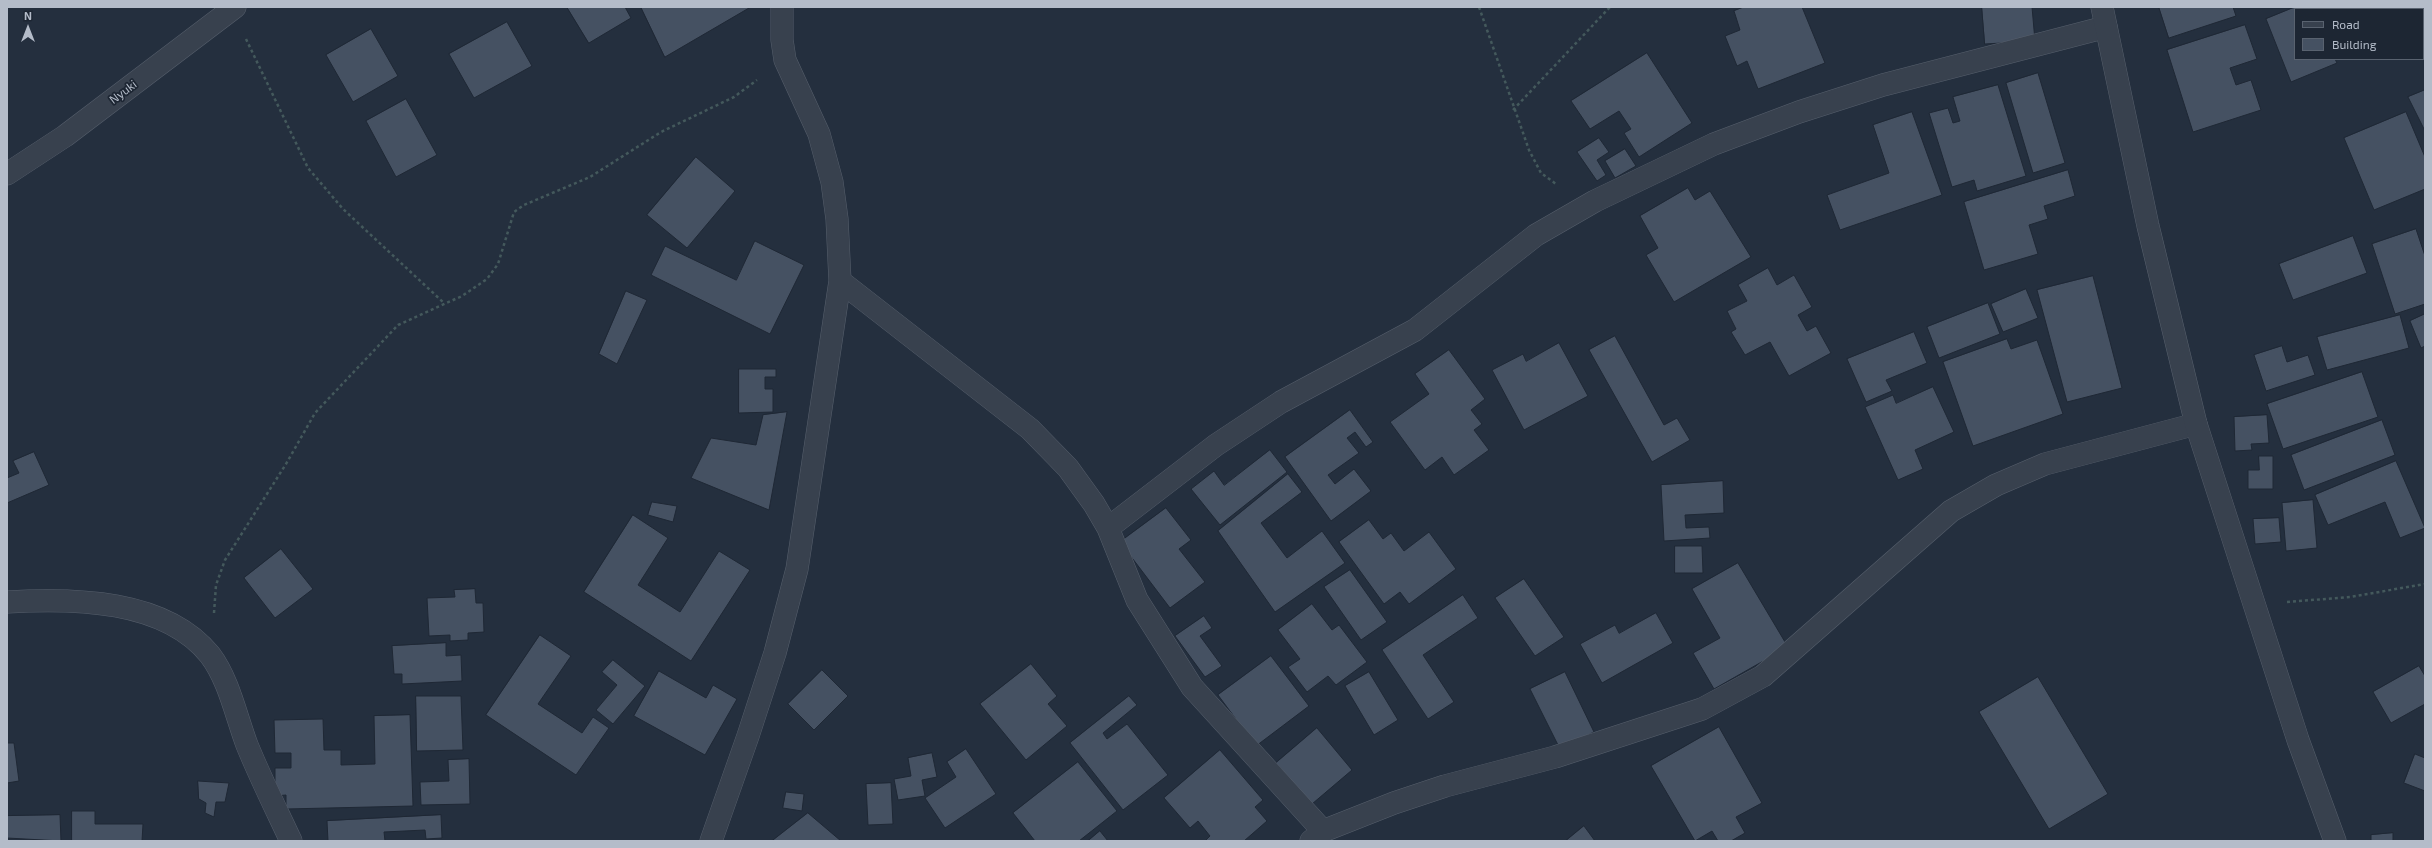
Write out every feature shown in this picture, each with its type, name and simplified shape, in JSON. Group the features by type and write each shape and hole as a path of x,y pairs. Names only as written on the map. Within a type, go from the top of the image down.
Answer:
{"street":[{"path":"711,841 775,653 797,569 840,280 837,219 832,182 819,134 785,60 782,40 782,7"},
{"name":"Nyuki","path":"7,174 64,136 234,8"},
{"path":"1108,528 1216,445 1281,402 1415,330 1536,235 1595,201 1714,144 1799,112 2104,17 2148,226 2196,424 2298,740 2335,841"},
{"path":"840,280 1030,429 1068,468 1094,504 1108,528 1137,600 1192,687 1317,836 1445,786 1555,757 1702,709 1763,676 1951,511 1996,485 2045,464 2196,424"},
{"path":"7,602 106,604 166,620 193,638 210,656 221,675 248,747 291,841"}],"path":[{"path":"1479,7 1513,110 1529,150 1541,173 1554,183 1595,201"},
{"path":"1513,110 1610,7"},
{"path":"234,8 308,168 343,209 444,304"},
{"path":"214,619 216,585 225,560 286,464 315,412 398,325 462,296 487,279 498,264 514,212 524,205 590,177 661,132 734,97 785,60"},
{"path":"2255,605 2350,597 2425,584"}],"building":[{"path":"567,7 625,7 631,18 589,43"},
{"path":"641,7 748,7 749,8 665,57"},
{"path":"1744,7 1802,7 1825,63 1758,89 1747,61 1737,66 1725,36 1740,30 1734,11"},
{"path":"1982,7 2032,7 2035,41 1985,44"},
{"path":"2159,7 2233,7 2236,16 2169,38"},
{"path":"2295,7 2360,7 2294,8 2294,60 2336,60 2337,63 2291,82 2266,19"},
{"path":"2425,7 2425,44 2424,8 2394,8"},
{"path":"507,22 532,66 474,98 449,54"},
{"path":"2245,25 2257,59 2230,68 2236,85 2251,80 2261,110 2193,132 2167,50"},
{"path":"371,29 398,76 353,102 326,55"},
{"path":"1647,53 1692,123 1639,157 1624,133 1631,129 1619,111 1590,129 1571,101"},
{"path":"2038,73 2065,163 2033,173 2006,83"},
{"path":"1998,85 2026,176 1977,191 1974,180 1952,187 1929,113 1948,108 1953,123 1960,121 1953,97"},
{"path":"2425,90 2425,131 2408,97"},
{"path":"406,99 437,155 396,177 366,121"},
{"path":"1912,112 1942,195 1840,230 1827,195 1889,173 1873,125"},
{"path":"2406,112 2425,157 2425,189 2374,210 2344,138"},
{"path":"1599,138 1609,152 1597,160 1606,175 1597,181 1577,152"},
{"path":"1625,149 1636,166 1615,178 1605,161"},
{"path":"696,157 735,191 687,248 647,215"},
{"path":"2068,170 2075,196 2044,206 2048,219 2029,225 2038,254 1984,270 1964,202"},
{"path":"1688,188 1695,200 1710,191 1751,257 1674,302 1646,255 1658,248 1640,216"},
{"path":"2416,229 2425,256 2425,304 2395,314 2372,244"},
{"path":"2353,236 2367,273 2293,300 2279,264"},
{"path":"755,241 804,265 770,334 651,275 665,246 736,280"},
{"path":"1768,268 1777,285 1794,275 1812,307 1798,315 1807,331 1816,326 1831,353 1789,376 1770,342 1745,355 1731,332 1736,329 1727,311 1747,301 1738,285"},
{"path":"2093,276 2122,388 2067,402 2037,290"},
{"path":"2026,289 2038,318 2003,332 1991,304"},
{"path":"626,291 647,300 617,364 599,354"},
{"path":"1988,303 2000,334 1939,358 1927,327"},
{"path":"2425,314 2425,346 2421,348 2410,321"},
{"path":"2400,315 2409,348 2327,370 2317,337"},
{"path":"1914,332 1927,363 1886,380 1892,391 1866,402 1847,359"},
{"path":"1615,336 1664,425 1677,418 1690,440 1652,462 1589,350"},
{"path":"2007,339 2011,349 2037,340 2063,414 1973,446 1943,362"},
{"path":"1559,343 1588,396 1524,430 1492,370 1523,354 1526,361"},
{"path":"2282,346 2287,362 2308,355 2315,375 2266,391 2254,355"},
{"path":"1449,350 1485,399 1471,410 1482,424 1474,430 1489,450 1454,475 1442,457 1425,470 1390,422 1429,394 1415,374"},
{"path":"739,369 776,369 776,377 765,377 765,389 773,389 773,412 739,413"},
{"path":"2362,372 2378,417 2283,449 2267,404"},
{"path":"1933,387 1954,432 1915,450 1923,469 1898,480 1865,407 1893,395 1896,403"},
{"path":"1350,410 1373,442 1366,447 1355,432 1347,438 1359,453 1328,475 1335,484 1354,469 1371,491 1331,521 1285,457"},
{"path":"787,412 769,510 691,478 711,438 756,445 763,415"},
{"path":"2267,415 2269,443 2251,444 2252,450 2235,451 2234,417"},
{"path":"2382,420 2395,455 2304,490 2291,455"},
{"path":"1270,450 1287,472 1220,525 1191,489 1214,471 1224,485"},
{"path":"34,452 49,485 7,503 7,478 19,473 13,461"},
{"path":"2259,456 2273,456 2273,489 2248,489 2248,470 2259,470"},
{"path":"2396,461 2425,528 2400,538 2385,502 2328,525 2315,495"},
{"path":"1288,474 1302,492 1261,523 1287,558 1322,531 1345,563 1275,612 1218,531"},
{"path":"1723,481 1724,513 1685,515 1686,528 1709,527 1710,538 1664,541 1661,485"},
{"path":"2313,500 2317,548 2286,551 2282,503"},
{"path":"652,502 677,506 673,522 648,515"},
{"path":"1166,508 1191,540 1179,549 1205,582 1170,608 1120,542"},
{"path":"633,515 668,538 638,585 680,612 719,551 750,570 691,661 584,592"},
{"path":"2279,518 2281,542 2255,544 2253,519"},
{"path":"1369,520 1383,539 1391,533 1404,551 1429,532 1456,569 1409,604 1400,592 1384,604 1339,542"},
{"path":"1675,546 1702,546 1703,573 1675,573"},
{"path":"281,549 313,589 275,618 244,578"},
{"path":"1738,563 1788,647 1714,689 1693,653 1720,638 1692,589"},
{"path":"1350,570 1387,622 1361,640 1324,587"},
{"path":"1524,579 1564,637 1535,656 1495,598"},
{"path":"475,589 476,603 483,603 484,632 468,633 468,640 450,641 450,635 429,636 427,598 455,597 454,590"},
{"path":"1463,595 1478,618 1423,655 1454,702 1428,719 1382,650"},
{"path":"1312,604 1332,630 1339,625 1367,662 1336,685 1328,676 1307,692 1288,667 1300,659 1278,630"},
{"path":"1656,613 1673,643 1602,683 1580,644 1615,625 1619,633"},
{"path":"1204,616 1212,628 1200,636 1222,666 1205,677 1175,636"},
{"path":"540,635 571,656 538,704 582,733 593,717 609,728 576,775 486,715"},
{"path":"446,643 446,656 461,655 462,681 402,684 402,674 394,674 392,646"},
{"path":"1271,656 1309,706 1256,746 1218,695"},
{"path":"613,660 645,686 613,724 596,710 617,685 602,672"},
{"path":"1031,664 1057,696 1048,704 1067,726 1026,760 980,704"},
{"path":"2419,666 2425,676 2425,704 2391,723 2373,692"},
{"path":"822,670 848,696 814,730 788,704"},
{"path":"659,671 706,698 713,685 737,699 705,755 634,716"},
{"path":"1369,672 1398,720 1374,735 1345,686"},
{"path":"1565,672 1594,732 1560,749 1530,689"},
{"path":"2038,677 2108,794 2049,829 1979,712"},
{"path":"416,696 461,696 463,750 417,751"},
{"path":"1129,696 1137,705 1103,733 1107,739 1127,724 1168,775 1123,810 1070,743"},
{"path":"410,715 413,806 286,809 286,795 275,796 275,768 291,768 291,753 275,753 274,720 323,719 324,750 341,750 341,765 375,764 374,716"},
{"path":"1719,727 1762,803 1736,817 1745,833 1731,841 1718,841 1712,831 1695,841 1651,766"},
{"path":"1317,728 1352,770 1312,804 1276,763"},
{"path":"7,743 14,743 19,781 7,783"},
{"path":"966,749 996,794 945,828 925,798 956,777 947,762"},
{"path":"1220,750 1263,800 1255,807 1267,821 1244,841 1205,841 1210,836 1198,821 1190,828 1164,798"},
{"path":"932,753 937,777 922,780 925,796 898,800 894,779 911,776 908,758"},
{"path":"2415,754 2425,758 2425,791 2404,783"},
{"path":"469,759 470,804 421,805 420,782 449,781 448,760"},
{"path":"1078,762 1117,811 1079,841 1035,841 1013,813"},
{"path":"198,781 229,783 225,802 216,802 214,817 205,813 206,803 199,799"},
{"path":"891,783 893,824 868,825 866,784"},
{"path":"786,792 804,794 802,811 783,808"},
{"path":"72,811 95,811 95,824 143,824 142,841 72,841"},
{"path":"808,813 841,841 772,841"},
{"path":"60,815 61,841 7,838 7,816"},
{"path":"441,815 442,838 426,839 425,830 384,832 385,841 328,841 327,821"},
{"path":"1584,826 1595,841 1567,840"},
{"path":"1100,831 1108,841 1088,841"},
{"path":"2393,833 2393,841 2371,841 2371,835"}]}
